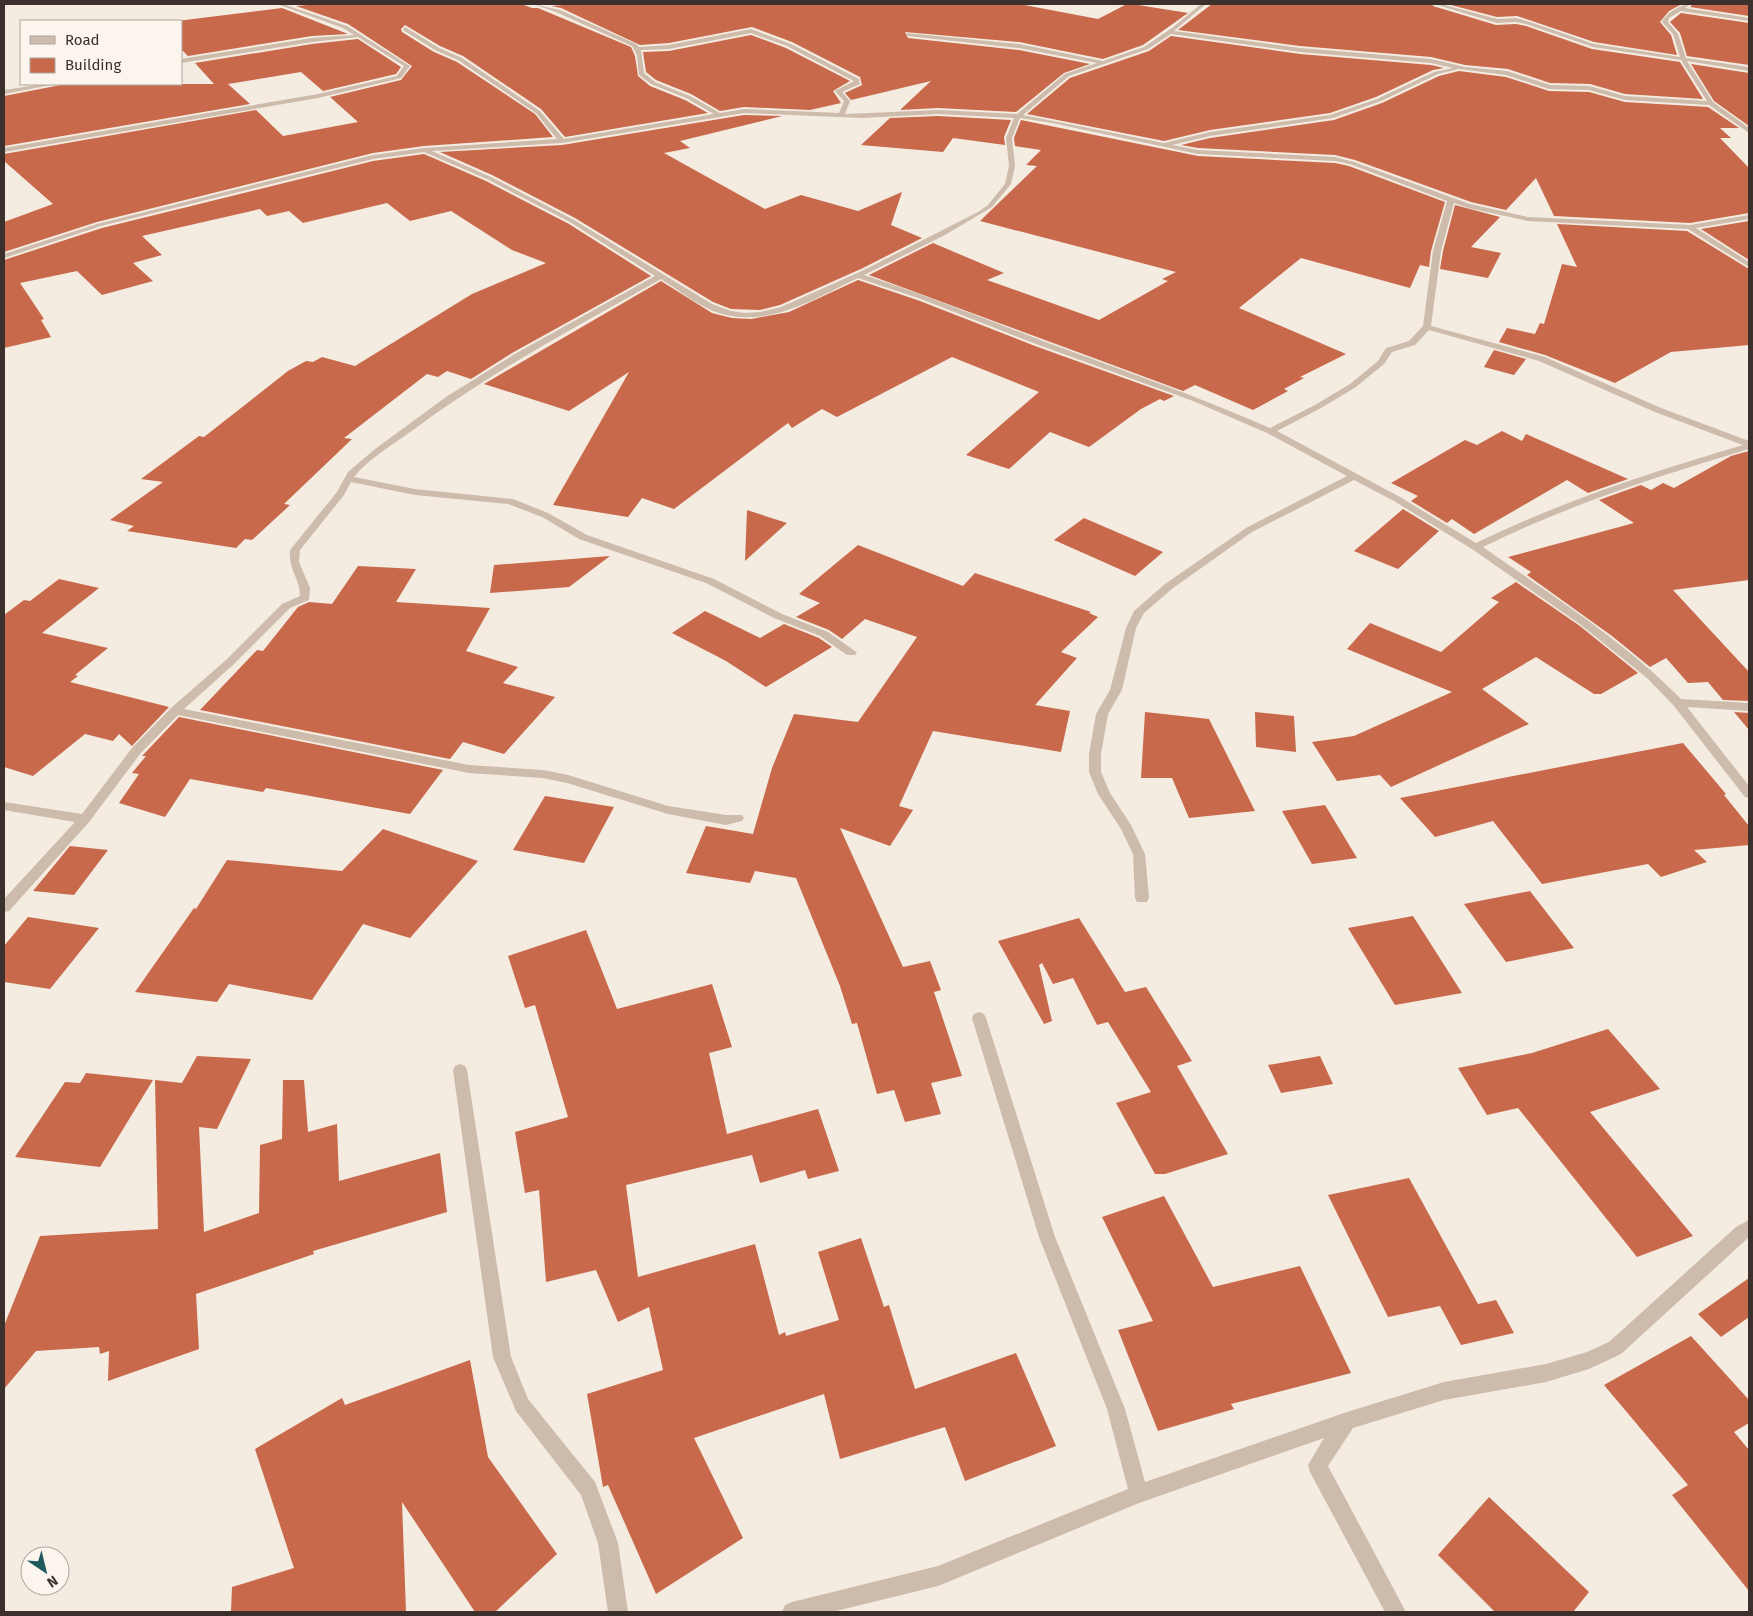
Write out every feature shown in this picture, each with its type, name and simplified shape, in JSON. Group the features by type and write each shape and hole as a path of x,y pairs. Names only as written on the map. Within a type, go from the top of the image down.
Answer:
{"street":[{"path":"4,150 318,96 398,77 408,66 357,36 346,27 279,4"},
{"path":"535,4 544,6 638,49 669,47 752,31 762,34 789,45 857,80 858,83 838,91 847,101 842,114"},
{"path":"544,6 558,4"},
{"path":"424,150 489,178 572,222 709,306 724,313 738,316 767,314 786,308 859,276 915,248 990,206 1008,184 1012,166 1009,138 1018,116 1066,75 1146,48 1170,32 1204,4"},
{"path":"1436,4 1496,21 1516,20 1528,23 1593,45 1749,69"},
{"path":"1689,4 1667,17 1665,22 1675,34 1684,60 1711,103 1749,131"},
{"path":"1680,9 1749,19"},
{"path":"406,29 437,49 460,59 538,112 562,141"},
{"path":"1170,32 1300,50 1431,61 1461,68 1507,73 1549,87 1589,88 1625,98 1640,97 1711,103"},
{"path":"908,34 1019,46 1105,62"},
{"path":"182,61 312,40 357,36"},
{"path":"638,49 642,64 641,74 652,83 688,97 718,114"},
{"path":"1163,145 1210,134 1331,117 1379,100 1436,73 1461,68"},
{"path":"4,92 47,85"},
{"path":"4,256 99,225 373,157 424,150 562,141 693,120 718,114 771,110 862,116 938,112 1018,116 1211,153 1335,159 1468,206 1528,219 1690,228 1749,217"},
{"path":"1270,430 1348,388 1384,362 1389,350 1412,343 1427,327 1437,251 1451,200"},
{"path":"1690,228 1749,266"},
{"path":"4,908 85,819 136,751 175,711 230,662 286,606 305,598 305,588 294,562 296,550 340,493 348,479 378,450 449,399 516,357 661,276"},
{"path":"859,276 924,297 1039,342 1138,377 1270,430 1397,499 1476,547 1585,622 1651,675 1678,703 1749,794"},
{"path":"1427,327 1542,359 1658,410 1749,445"},
{"path":"1476,547 1515,526 1598,494 1749,445"},
{"path":"1142,898 1139,854 1127,828 1104,794 1095,772 1102,714 1116,690 1131,628 1139,611 1162,592 1249,530 1355,476"},
{"path":"348,479 415,492 510,502 545,515 583,537 710,581 778,616 824,634 851,653"},
{"path":"1678,703 1749,707"},
{"path":"175,711 468,769 543,774 568,779 668,810 726,820 738,818"},
{"path":"4,806 85,819"},
{"path":"980,1018 1047,1236 1116,1409 1139,1494"},
{"path":"460,1070 502,1358 522,1405 588,1489 608,1543 618,1612"},
{"path":"792,1612 938,1576 1139,1494 1346,1421 1444,1391 1546,1373 1589,1360 1615,1348 1736,1237 1749,1228"},
{"path":"1346,1421 1317,1465 1396,1612"}],"building":[{"path":"318,4 521,4 538,8 631,47 635,56 638,76 650,86 685,100 708,113 565,137 541,109 463,56 440,46 405,25 401,29 402,32 434,52 457,62 535,114 553,137 424,146 373,153 97,222 4,252 4,222 53,204 4,161 4,154 256,110 283,136 358,122 330,97 401,80 412,66 348,24 296,6"},
{"path":"575,4 1019,4 1098,19 1127,4 1132,4 1188,13 1143,45 1103,59 1019,42 905,32 908,38 1019,50 1090,64 1064,73 1016,112 938,108 900,110 931,81 851,100 845,93 862,85 860,77 792,42 752,27 669,43 640,45 561,8 551,6"},
{"path":"1212,4 1432,4 1433,6 1496,25 1516,24 1526,26 1592,49 1680,62 1703,99 1625,94 1590,84 1550,83 1508,69 1465,65 1431,57 1300,46 1178,30"},
{"path":"1447,4 1682,4 1669,11 1660,22 1671,35 1677,55 1594,42 1517,16 1497,17"},
{"path":"1693,4 1749,4 1749,16 1690,7"},
{"path":"282,8 348,34 312,36 188,56 182,50 182,20"},
{"path":"1681,13 1749,23 1749,65 1687,56 1680,33 1670,22"},
{"path":"751,35 786,48 850,81 833,91 841,103 810,110 744,107 720,111 691,94 656,80 646,72 643,52 669,51"},
{"path":"1171,36 1300,54 1431,65 1444,68 1433,70 1376,97 1330,113 1210,130 1164,141 1027,114 1070,78 1149,51"},
{"path":"358,39 401,67 396,74 323,91 301,72 228,84 250,104 4,146 4,96 61,85 214,84 195,63 312,44"},
{"path":"1691,64 1749,73 1749,126 1714,101"},
{"path":"1459,71 1506,77 1549,91 1589,92 1625,102 1708,107 1739,128 1720,128 1731,138 1720,138 1749,168 1749,213 1690,223 1554,216 1536,178 1506,210 1471,202 1355,160 1335,155 1198,148 1181,145 1210,138 1334,120 1382,103 1439,76"},
{"path":"744,115 782,116 680,141 690,148 664,153 765,209 801,195 858,211 902,192 891,225 922,238 863,268 780,305 760,310 731,309 713,302 575,218 492,175 440,152 562,145"},
{"path":"938,116 1011,120 1004,137 1005,145 953,138 943,152 861,145 890,118"},
{"path":"1021,120 1198,156 1335,163 1349,166 1445,202 1431,251 1429,267 1420,265 1410,288 1301,258 1239,308 1346,354 1300,377 1304,378 1284,389 1288,391 1253,410 1195,385 1183,391 869,275 933,243 1004,273 987,280 1099,320 1168,281 1162,279 1176,272 980,221 1037,166 1026,165 1041,150 1015,146 1014,138"},
{"path":"424,154 486,181 569,224 651,276 512,353 471,379 447,371 438,377 427,374 344,438 352,439 284,504 290,505 252,540 245,539 236,548 127,531 134,526 110,520 163,482 141,479 199,436 204,437 288,371 306,361 313,362 322,357 355,366 472,294 546,263 512,250 451,211 410,221 387,203 303,223 289,211 267,216 260,209 142,236 162,255 133,263 153,281 102,295 77,271 20,283 44,319 41,320 51,337 4,348 4,260 102,228 373,161"},
{"path":"1455,205 1500,217 1471,247 1501,253 1488,278 1440,269"},
{"path":"1749,221 1749,260 1701,229"},
{"path":"1557,224 1687,231 1749,269 1749,345 1671,352 1615,383 1545,355 1499,342 1507,328 1535,334 1540,323 1544,324 1562,264 1577,267"},
{"path":"858,280 920,301 1035,346 1174,396 1164,401 1160,399 1141,409 1089,447 1050,432 1009,469 966,455 1039,392 952,357 837,417 822,409 792,428 788,423 674,509 642,498 628,517 553,505 629,372 569,411 484,384 661,281 712,313 732,318 751,319 789,312"},
{"path":"1494,350 1526,359 1514,375 1484,367"},
{"path":"1502,431 1522,441 1526,434 1628,479 1588,493 1567,480 1474,534 1452,519 1447,523 1411,501 1418,496 1391,483 1465,440 1477,445"},
{"path":"1749,451 1749,580 1673,590 1749,672 1749,701 1723,700 1708,682 1688,683 1666,658 1650,667 1612,636 1527,575 1531,572 1508,557 1634,523 1599,500 1641,485 1651,490 1663,483 1674,488 1731,456"},
{"path":"1403,509 1439,531 1398,569 1354,551"},
{"path":"747,510 787,523 745,561"},
{"path":"1084,518 1163,552 1135,576 1054,540"},
{"path":"858,545 963,586 975,573 1091,612 1089,613 1098,617 1061,652 1077,658 1035,705 1070,711 1061,752 933,731 899,806 913,810 890,846 840,828 903,967 930,961 941,990 934,992 962,1076 931,1083 941,1114 905,1122 894,1090 877,1094 857,1023 852,1024 840,986 796,878 755,871 750,883 686,873 706,826 753,834 772,768 794,714 858,722 917,637 865,619 842,639 829,630 796,617 820,603 799,594"},
{"path":"610,556 569,587 490,593 494,565"},
{"path":"358,566 416,569 396,602 490,608 466,651 518,667 503,683 555,697 504,754 463,742 450,759 200,710 257,650 263,651 298,607 309,602 332,604"},
{"path":"59,579 99,588 42,633 108,648 75,675 78,676 70,682 169,707 132,746 119,734 113,741 85,734 33,776 4,767 4,615 24,600 30,601"},
{"path":"1516,582 1580,626 1638,673 1601,694 1594,694 1536,657 1482,689 1529,724 1391,787 1380,775 1337,781 1312,742 1354,736 1452,692 1347,649 1370,623 1441,652 1499,602 1491,598"},
{"path":"705,611 760,638 784,624 819,638 832,647 766,687 726,661 672,633"},
{"path":"1145,712 1209,719 1255,811 1189,818 1172,778 1141,778"},
{"path":"1255,712 1294,716 1296,752 1256,747"},
{"path":"1734,712 1749,713 1749,730"},
{"path":"179,717 443,770 410,814 266,788 263,792 190,779 165,817 119,803 139,774 132,773 146,756 142,756"},
{"path":"1683,743 1726,794 1724,795 1749,826 1749,845 1694,850 1707,862 1661,877 1648,864 1542,884 1493,821 1435,837 1400,798"},
{"path":"545,796 614,807 584,863 513,850"},
{"path":"1325,805 1357,858 1312,864 1282,811"},
{"path":"383,829 478,861 410,938 363,924 312,1000 229,984 217,1002 135,992 194,908 196,909 227,860 342,871"},
{"path":"70,846 108,850 74,895 33,891"},
{"path":"1530,891 1574,948 1506,962 1464,904"},
{"path":"1413,916 1462,993 1395,1005 1348,928"},
{"path":"28,917 99,928 50,989 4,982 4,946"},
{"path":"1079,918 1125,992 1146,987 1192,1061 1177,1066 1228,1154 1165,1174 1155,1174 1116,1103 1151,1092 1108,1022 1097,1025 1073,978 1053,984 1042,963 1039,965 1052,1021 1044,1024 998,941"},
{"path":"586,930 617,1009 712,984 732,1047 709,1053 727,1134 818,1109 839,1171 808,1179 805,1170 760,1183 752,1155 626,1185 638,1277 755,1244 779,1335 785,1332 786,1336 839,1320 818,1252 861,1238 884,1307 889,1305 915,1389 1016,1353 1056,1446 965,1481 945,1427 840,1459 824,1394 694,1438 743,1538 656,1594 608,1485 603,1487 587,1394 663,1370 649,1307 618,1322 596,1270 546,1282 539,1190 525,1193 515,1132 568,1117 535,1005 525,1008 508,956"},
{"path":"1608,1029 1660,1089 1590,1112 1693,1236 1637,1257 1518,1108 1487,1115 1458,1068 1532,1053"},
{"path":"197,1056 251,1059 217,1129 199,1127 204,1232 259,1213 260,1145 282,1139 283,1080 304,1080 308,1132 337,1124 339,1181 440,1153 447,1212 313,1251 314,1254 196,1294 199,1349 108,1381 109,1351 100,1354 99,1347 36,1351 4,1389 4,1326 40,1236 158,1229 155,1080 182,1083"},
{"path":"1320,1056 1333,1084 1281,1093 1268,1065"},
{"path":"86,1073 153,1080 100,1167 15,1157 65,1082 80,1083"},
{"path":"1409,1178 1478,1304 1496,1300 1514,1333 1461,1345 1440,1306 1388,1317 1328,1195"},
{"path":"1164,1196 1213,1287 1300,1266 1351,1373 1231,1404 1234,1409 1158,1431 1118,1330 1153,1321 1102,1217"},
{"path":"1749,1278 1749,1317 1721,1337 1698,1314"},
{"path":"1691,1336 1749,1400 1749,1423 1734,1432 1749,1450 1749,1591 1672,1495 1688,1485 1604,1385"},
{"path":"470,1360 488,1457 557,1554 495,1612 475,1612 402,1502 406,1612 231,1612 232,1587 294,1568 255,1449 342,1398 345,1405"},
{"path":"1489,1497 1589,1592 1573,1612 1495,1612 1438,1555"}]}
